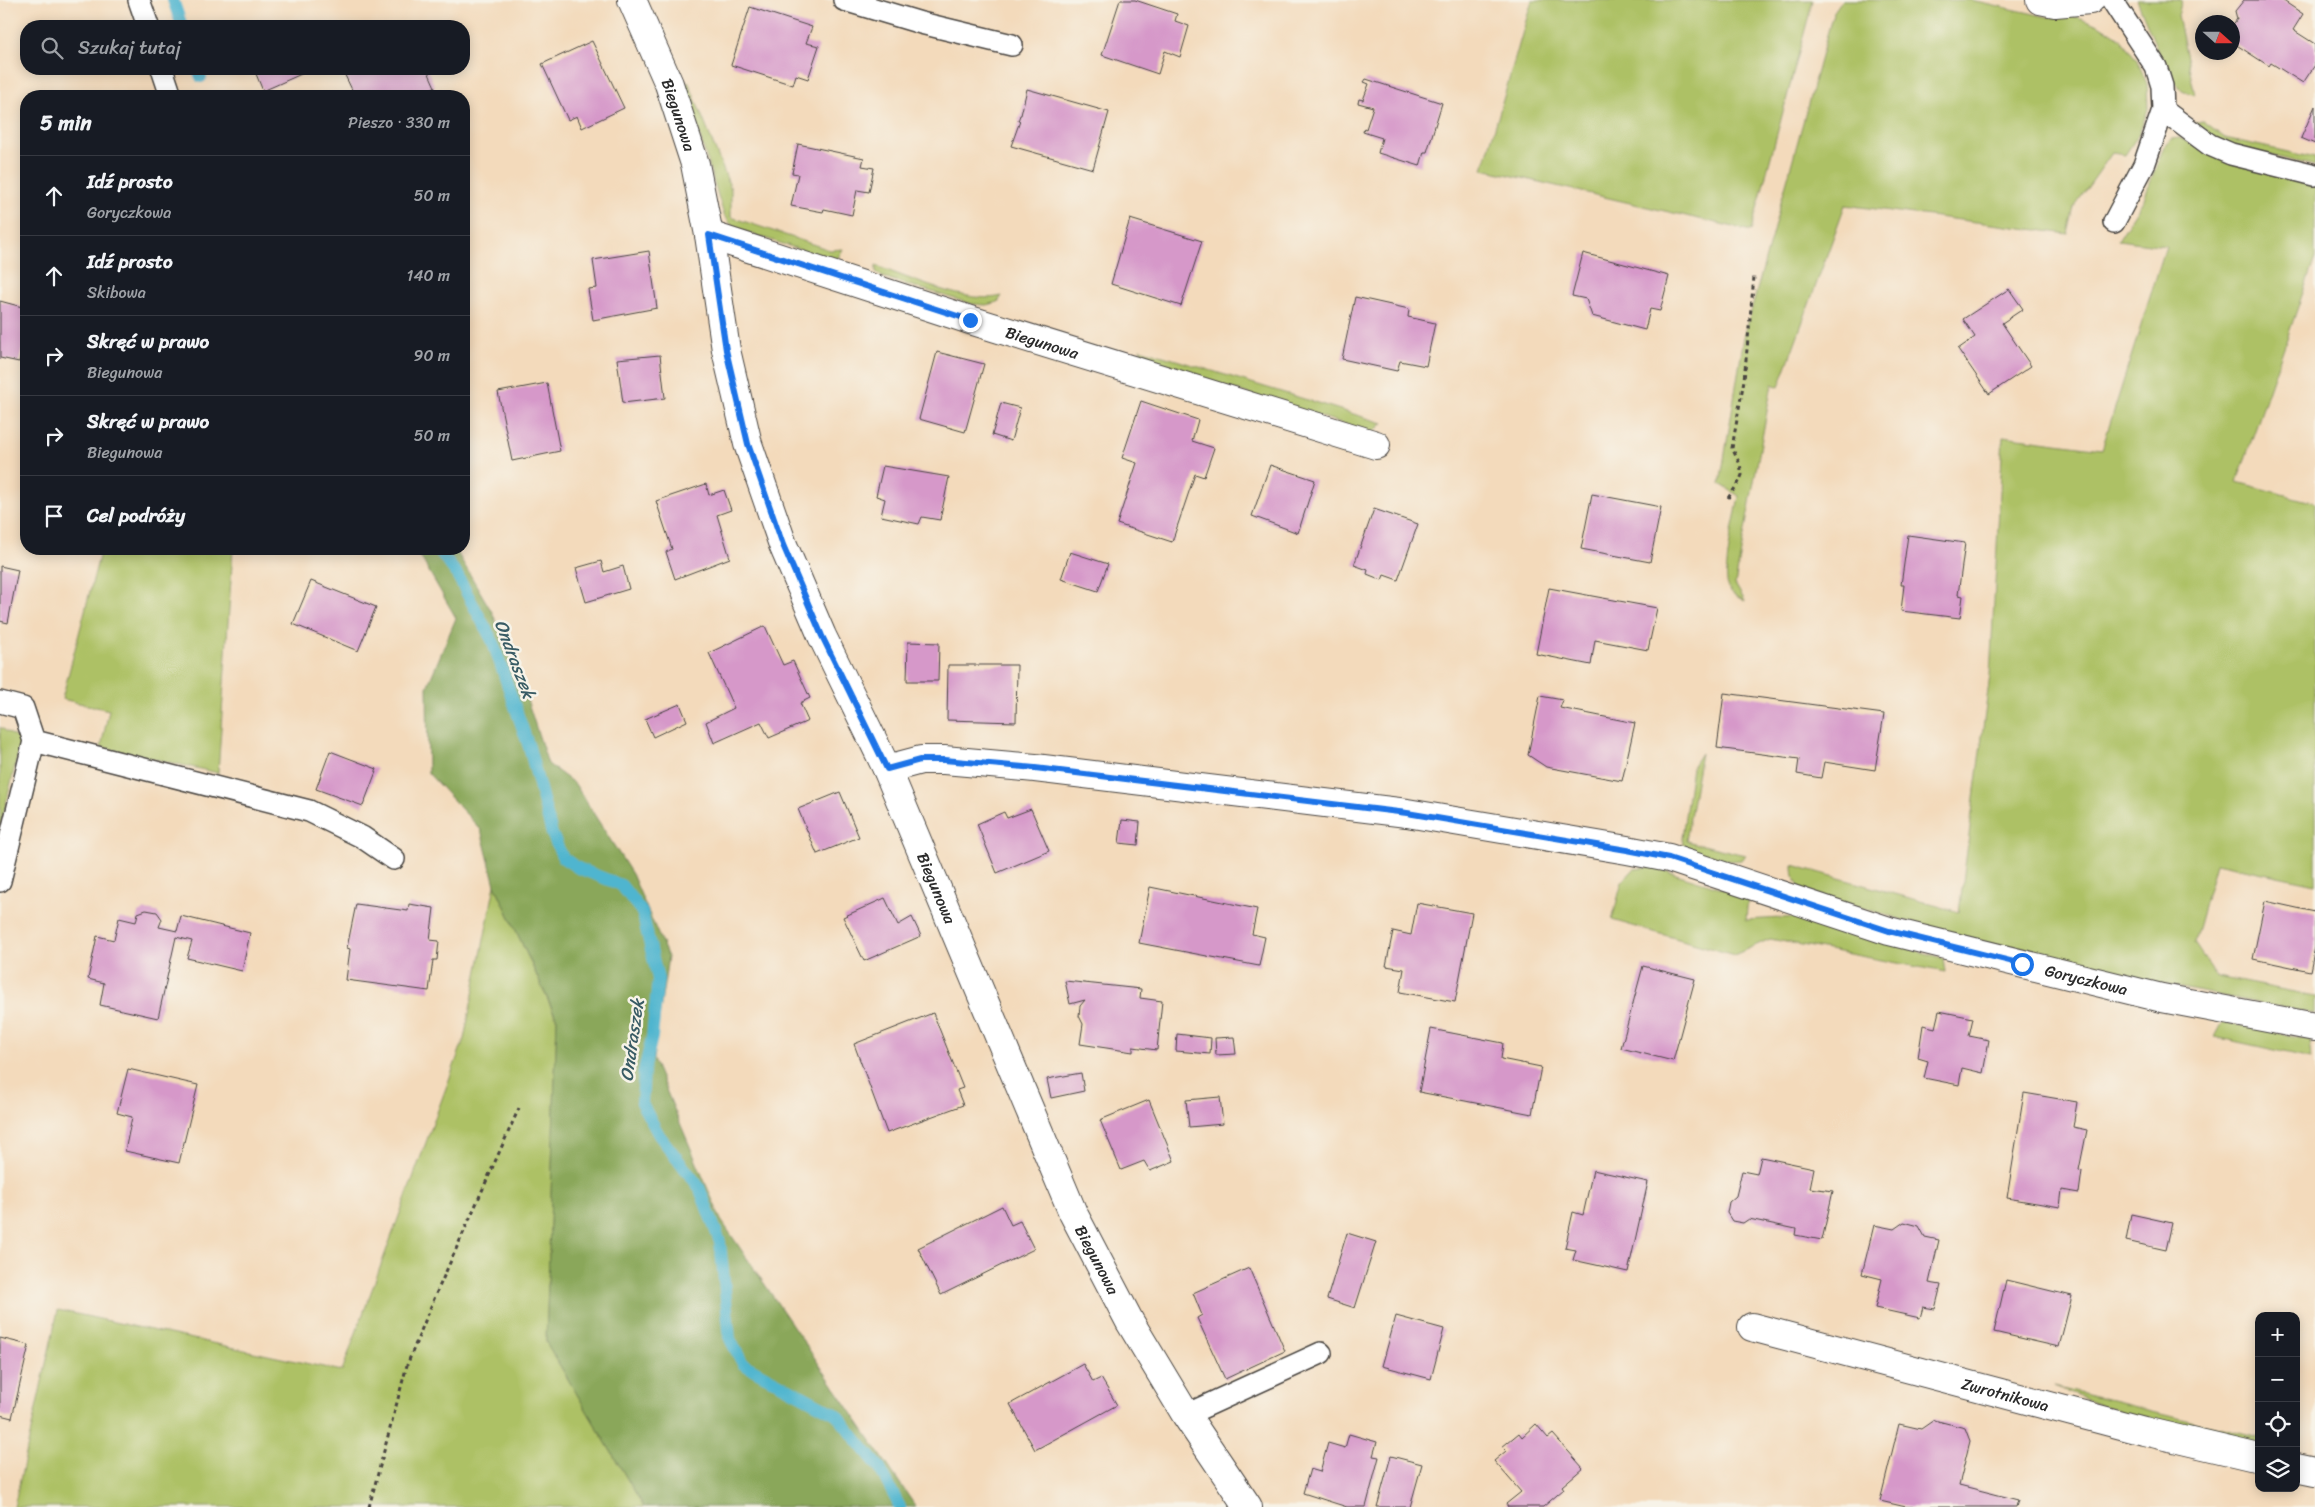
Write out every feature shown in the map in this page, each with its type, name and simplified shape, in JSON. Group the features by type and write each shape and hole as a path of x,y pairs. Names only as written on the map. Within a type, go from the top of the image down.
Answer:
{"street":[{"name":"Biegunowa","path":"632,0 675,101 695,164 709,235 726,350 748,444 783,545 818,627 887,769 1073,1213 1130,1322 1186,1415 1248,1507"},
{"path":"2040,0 2054,3 2090,0"},
{"name":"Biegunowa","path":"709,235 970,320 1376,445"},
{"name":"Goryczkowa","path":"887,769 920,760 944,760 1035,768 1407,813 1669,858 1889,931 2162,998 2315,1026"},
{"name":"Zwrotnikowa","path":"1752,1327 2144,1431 2255,1457"},
{"path":"2300,1468 2315,1471"}],"lane":[{"path":"140,0 146,20"},
{"path":"844,0 920,23 1012,45"},
{"path":"2112,0 2156,67 2162,86 2163,110 2144,164 2114,222"},
{"path":"164,75 169,90"},
{"path":"2163,110 2202,140 2224,151 2315,175"},
{"path":"0,702 23,708 34,741 0,881"},
{"path":"34,741 309,811 362,837 394,859"},
{"path":"1186,1415 1321,1353"}],"path":[{"path":"1728,498 1742,475 1740,464 1732,448 1744,380 1754,278"},
{"path":"369,1507 407,1365 436,1294 519,1108"}],"green space":[{"path":"1532,0 1813,0 1751,231 1483,169"},
{"path":"1842,0 1971,0 2048,17 2078,17 2101,26 2120,38 2137,60 2147,84 2148,109 2139,134 2125,155 2112,153 2074,207 2068,234 1845,205 1779,387 1772,384 1735,584 1745,601 1731,591 1727,578 1728,555 1739,496 1720,484 1744,337 1833,13"},
{"path":"2137,0 2182,0 2178,16 2195,95 2182,90 2167,73"},
{"path":"688,81 731,189 731,217 830,250 843,249 838,258 832,260 734,228 724,215 685,88"},
{"path":"2202,121 2225,138 2315,158 2315,166 2226,145 2194,123"},
{"path":"2180,138 2206,152 2315,181 2315,258 2237,482 2315,503 2315,884 2216,863 2194,943 2217,977 2315,996 2315,1014 2150,982 1954,935 1802,890 1793,872 1793,865 1959,912 1990,675 2003,436 2102,449 2166,246 2118,240 2144,199 2164,146 2172,139"},
{"path":"876,266 956,294 988,298 1002,296 998,302 986,305 972,304 882,277 876,272"},
{"path":"1140,349 1383,423 1373,433 1147,362"},
{"path":"99,555 233,555 218,773 101,747 109,710 62,699"},
{"path":"419,555 459,555 492,612 521,681 548,764 575,784 632,874 668,957 653,1059 721,1220 916,1507 644,1507 546,1342 557,1019 495,885 481,830 428,773 427,687 456,618"},
{"path":"0,727 21,741 0,829"},
{"path":"1701,753 1686,841 1745,855 1741,860 1733,861 1710,857 1696,852 1683,844 1682,837 1692,767"},
{"path":"1653,867 1748,896 1746,920 1799,917 1943,958 1945,972 1770,939 1734,955 1612,920 1622,882 1634,869"},
{"path":"495,885 557,1020 546,1342 644,1507 14,1507 58,1310 342,1371 464,1039"},
{"path":"2223,1022 2309,1039 2311,1058 2215,1037"},
{"path":"2054,1387 2255,1436 2255,1448 2130,1416"}],"building":[{"path":"1120,0 1135,0 1177,14 1175,21 1189,26 1180,57 1165,51 1158,74 1102,55"},
{"path":"2244,0 2282,0 2303,14 2293,30 2315,44 2315,65 2303,83 2271,63 2269,66 2240,47 2240,15 2236,15 2235,11"},
{"path":"750,7 812,27 806,43 819,46 808,79 796,75 793,85 731,65"},
{"path":"592,41 624,108 582,128 577,116 568,120 542,64"},
{"path":"256,75 299,75 265,90 263,90"},
{"path":"345,75 430,75 435,87 428,90 352,90"},
{"path":"1366,79 1442,103 1427,152 1424,152 1420,166 1378,153 1382,138 1363,132 1364,128 1366,129 1373,107 1358,103 1359,99 1363,100 1369,84 1364,82"},
{"path":"1027,89 1109,112 1093,169 1011,146 1020,121 1018,121"},
{"path":"2315,106 2315,144 2301,138"},
{"path":"798,144 864,158 862,166 874,168 869,192 857,190 852,215 824,209 823,212 791,206 798,174 792,173"},
{"path":"1130,219 1202,241 1181,306 1111,284"},
{"path":"649,251 657,308 593,320 588,289 597,288 593,260"},
{"path":"1583,253 1669,276 1660,311 1650,309 1645,330 1592,316 1586,299 1572,296"},
{"path":"2009,289 2023,309 2002,323 2031,366 1989,394 1958,349 1975,337 1963,319"},
{"path":"1355,297 1409,309 1408,317 1435,323 1426,366 1400,361 1397,371 1342,359"},
{"path":"0,301 20,306 20,358 19,362 0,358"},
{"path":"937,352 984,364 965,432 919,419"},
{"path":"660,355 665,398 623,403 617,359"},
{"path":"547,383 560,451 512,461 498,392"},
{"path":"1141,401 1198,420 1192,441 1214,448 1204,477 1195,474 1172,542 1117,524 1137,463 1122,458"},
{"path":"1001,403 1020,408 1011,441 992,435"},
{"path":"1270,465 1315,480 1298,533 1252,516"},
{"path":"883,466 949,477 940,520 922,517 919,524 881,516 885,499 876,496"},
{"path":"706,484 709,495 724,490 731,510 717,515 730,558 675,579 666,552 672,549 656,501"},
{"path":"1592,494 1661,507 1650,562 1581,549"},
{"path":"1374,509 1418,524 1398,580 1384,575 1382,580 1367,574 1368,570 1354,565"},
{"path":"1908,535 1965,543 1958,595 1963,596 1960,618 1901,611 1904,585 1901,585"},
{"path":"1070,552 1108,564 1098,591 1061,579"},
{"path":"601,561 604,572 623,566 629,589 586,602 576,568"},
{"path":"0,566 18,570 8,623 0,621"},
{"path":"311,581 376,607 358,651 293,624"},
{"path":"1549,588 1657,608 1648,650 1595,640 1591,665 1536,654"},
{"path":"765,626 783,665 793,661 810,698 800,703 808,721 769,738 761,722 714,743 706,722 734,708 709,653"},
{"path":"908,642 939,643 938,681 907,681"},
{"path":"948,665 1017,665 1016,722 947,720"},
{"path":"1724,693 1884,714 1875,770 1824,762 1821,778 1797,774 1799,759 1717,748"},
{"path":"1540,696 1563,700 1560,708 1635,723 1622,781 1546,767 1528,755"},
{"path":"680,704 687,721 653,737 645,719"},
{"path":"330,751 377,769 363,806 316,789"},
{"path":"840,792 859,837 817,854 798,809"},
{"path":"1031,809 1049,851 997,873 977,824 1004,812 1007,818"},
{"path":"1122,820 1140,822 1138,845 1119,843"},
{"path":"1150,887 1257,909 1252,934 1265,937 1259,966 1139,943"},
{"path":"885,898 898,925 912,917 921,936 864,961 843,917"},
{"path":"2265,901 2315,912 2315,947 2310,971 2253,959"},
{"path":"1417,903 1472,913 1455,1002 1400,992 1404,969 1386,966 1393,931 1411,935"},
{"path":"356,904 408,911 409,904 434,908 430,940 439,941 437,960 433,960 429,991 346,980 350,949 347,948"},
{"path":"146,910 157,912 162,919 159,927 177,931 181,916 250,933 242,971 187,958 192,941 176,937 158,1018 100,1005 104,983 88,979 97,936 114,940 119,918 136,922 138,913"},
{"path":"1643,966 1695,979 1673,1061 1621,1048"},
{"path":"1065,981 1141,989 1140,998 1162,1001 1157,1050 1133,1047 1133,1052 1080,1044 1083,1024 1079,1016 1080,1006 1085,1000 1070,1004"},
{"path":"1939,1011 1973,1018 1969,1036 1989,1040 1983,1073 1962,1068 1959,1085 1924,1078 1928,1061 1918,1058 1923,1025 1935,1028"},
{"path":"933,1013 963,1088 957,1090 963,1105 887,1133 854,1044"},
{"path":"1431,1029 1503,1043 1501,1059 1541,1067 1532,1114 1419,1092"},
{"path":"1177,1034 1211,1038 1210,1054 1176,1051"},
{"path":"1234,1037 1236,1054 1216,1055 1215,1038"},
{"path":"128,1069 198,1085 179,1163 125,1151 132,1117 117,1113"},
{"path":"1081,1073 1084,1091 1051,1098 1047,1079"},
{"path":"2024,1093 2077,1102 2073,1127 2087,1130 2079,1170 2082,1171 2079,1193 2062,1190 2060,1207 2007,1198"},
{"path":"1220,1097 1223,1124 1189,1127 1186,1100"},
{"path":"1149,1100 1174,1161 1150,1171 1144,1161 1121,1170 1100,1120"},
{"path":"1761,1157 1814,1168 1810,1188 1833,1191 1822,1240 1795,1235 1796,1229 1749,1219 1743,1223 1732,1221 1727,1213 1729,1202 1736,1196 1742,1171 1757,1174"},
{"path":"1593,1170 1648,1182 1628,1272 1573,1260 1576,1250 1565,1248 1573,1212 1583,1215"},
{"path":"1002,1206 1011,1225 1020,1221 1034,1249 941,1295 918,1248"},
{"path":"2131,1214 2172,1223 2166,1250 2126,1241"},
{"path":"1904,1222 1919,1226 1925,1237 1939,1240 1929,1283 1941,1285 1935,1309 1923,1307 1920,1318 1875,1308 1882,1279 1862,1274 1874,1225 1894,1229"},
{"path":"1347,1233 1376,1242 1355,1308 1327,1299"},
{"path":"1249,1268 1285,1351 1225,1379 1197,1318 1202,1315 1193,1293"},
{"path":"2006,1280 2072,1296 2059,1347 1994,1332"},
{"path":"1396,1316 1444,1329 1431,1379 1382,1366"},
{"path":"0,1338 29,1345 12,1418 0,1415"},
{"path":"1083,1364 1093,1382 1101,1378 1117,1405 1035,1450 1010,1404"},
{"path":"1934,1420 1965,1428 1970,1441 1959,1485 2018,1500 2016,1507 1906,1507 1880,1501 1899,1424 1921,1429"},
{"path":"1536,1424 1548,1438 1553,1434 1583,1468 1562,1486 1564,1489 1543,1507 1508,1507 1506,1504 1521,1492 1494,1461 1506,1451 1502,1447 1519,1433 1522,1437"},
{"path":"1349,1434 1377,1442 1373,1456 1379,1457 1366,1507 1347,1507 1303,1493 1310,1469 1320,1472 1328,1443 1345,1448"},
{"path":"1391,1456 1422,1464 1410,1507 1377,1507"}],"waterway":[{"name":"Ondraszek","path":"173,0 180,20"},
{"name":"Ondraszek","path":"442,555 456,573 492,640 529,747 552,834 563,858 578,868 621,885 642,912 658,979 652,1037 644,1071 642,1104 659,1135 699,1187 720,1242 730,1339 743,1364 836,1414 879,1467 900,1507"}],"route":[{"path":"970,320 709,235 726,350 748,444 783,545 822,636 887,769 901,763 920,760 944,760 1035,768 1407,813 1627,850 1669,858 1889,931 2022,964"}]}
